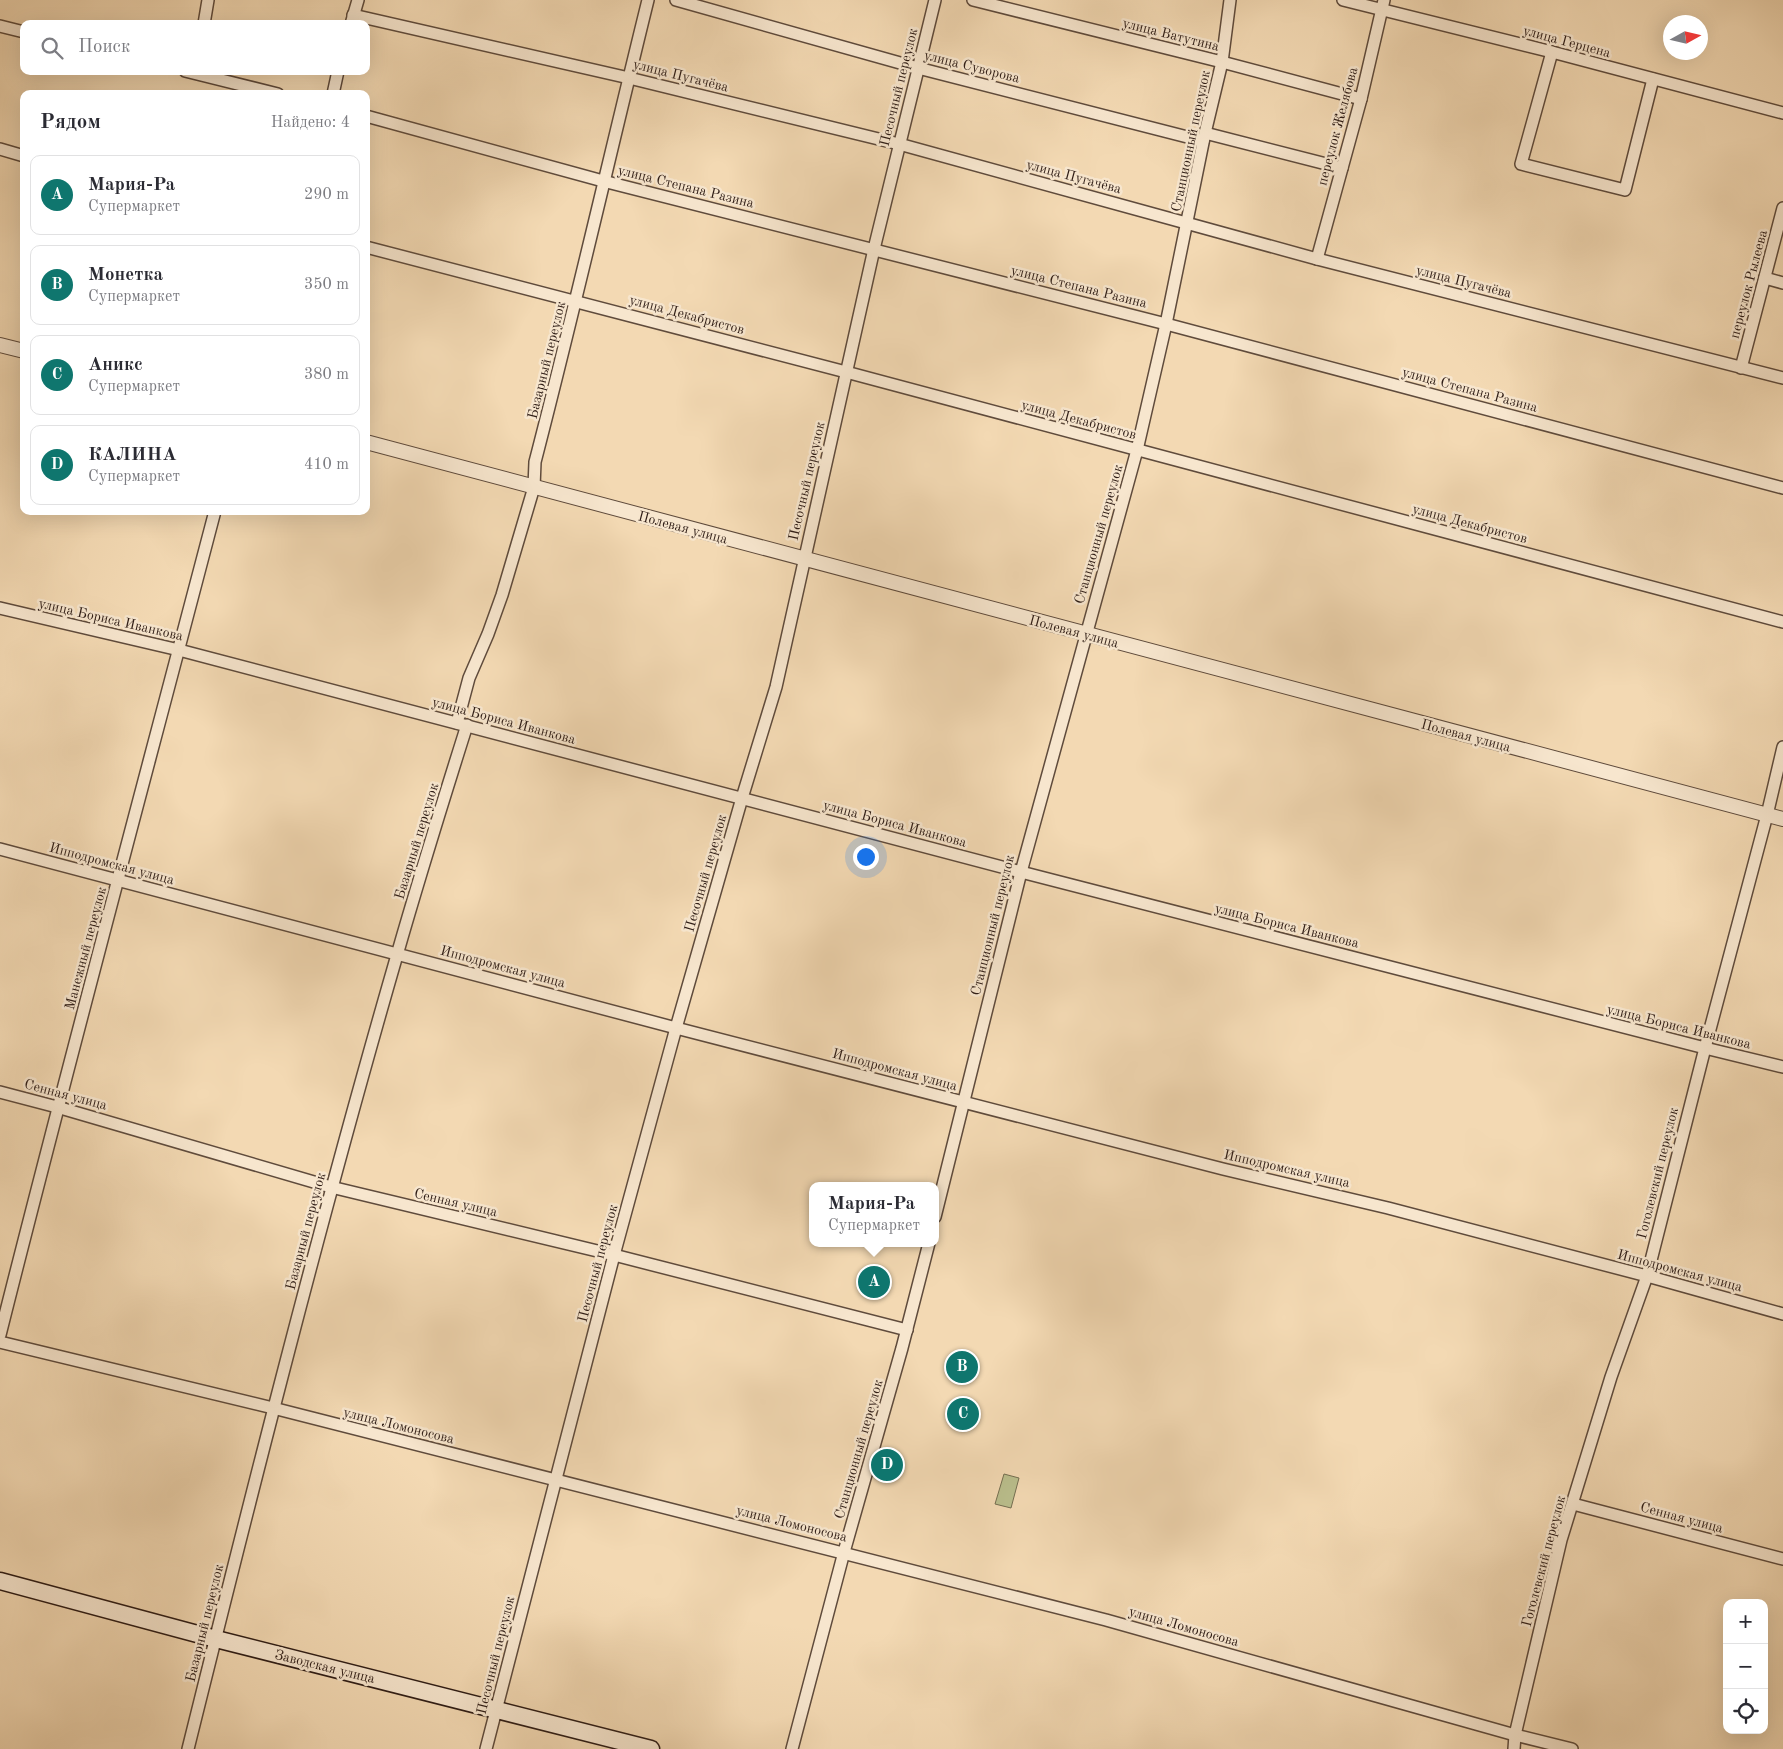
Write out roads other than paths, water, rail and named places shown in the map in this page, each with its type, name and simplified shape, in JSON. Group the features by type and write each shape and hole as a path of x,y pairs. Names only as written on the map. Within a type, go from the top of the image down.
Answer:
{"main road":[{"name":"Заводская улица","path":"0,1581 216,1639 651,1749"}],"street":[{"path":"205,20 208,0"},
{"path":"352,19 358,0"},
{"name":"Базарный переулок","path":"188,1749 273,1408 332,1188 462,724 469,678 502,595 534,486 535,462 576,301 648,0"},
{"name":"улица Суворова","path":"676,0 918,68 1204,137 1342,168"},
{"name":"Песочный переулок","path":"486,1749 614,1255 676,1028 776,687 874,249 935,0"},
{"name":"улица Ватутина","path":"973,0 1361,99"},
{"name":"Станционный переулок","path":"939,1201 1021,872 1137,450 1188,222 1204,137 1222,62 1230,0"},
{"name":"улица Герцена","path":"1343,0 1383,5 1783,113"},
{"name":"переулок Желябова","path":"1318,259 1361,99 1383,5"},
{"name":"улица Пугачёва","path":"370,23 629,78 899,144 1318,259 1783,378"},
{"path":"0,26 20,31"},
{"path":"1552,52 1521,164 1625,190 1653,79"},
{"path":"204,75 262,90"},
{"path":"333,90 337,75"},
{"name":"улица Степана Разина","path":"370,117 604,181 1166,324 1783,488"},
{"path":"0,149 20,155"},
{"name":"переулок Рылеева","path":"1741,368 1783,208"},
{"name":"улица Декабристов","path":"370,248 846,372 1783,622"},
{"path":"1765,278 1783,283"},
{"path":"0,345 20,350"},
{"name":"Полевая улица","path":"370,443 1783,819"},
{"name":"Манежный переулок","path":"0,1335 57,1107 119,880 214,515"},
{"name":"улица Бориса Иванкова","path":"0,608 179,650 1021,872 1783,1067"},
{"name":"Гоголевский переулок","path":"1514,1749 1515,1735 1561,1540 1574,1504 1611,1376 1647,1276 1783,747"},
{"name":"Ипподромская улица","path":"0,849 676,1028 1223,1169 1388,1208 1783,1314"},
{"name":"Сенная улица","path":"0,1092 332,1188 614,1255 907,1330"},
{"name":"Станционный переулок","path":"792,1749 844,1552 878,1439 928,1247"},
{"name":"улица Ломоносова","path":"0,1342 273,1408 844,1552 1106,1620 1515,1735 1572,1749"},
{"name":"Сенная улица","path":"1574,1504 1783,1559"}],"place":[{"name":"Мария-Ра","path":"874,1282"},
{"name":"Монетка","path":"962,1367"},
{"name":"Аникс","path":"963,1414"},
{"name":"КАЛИНА","path":"887,1465"}]}
